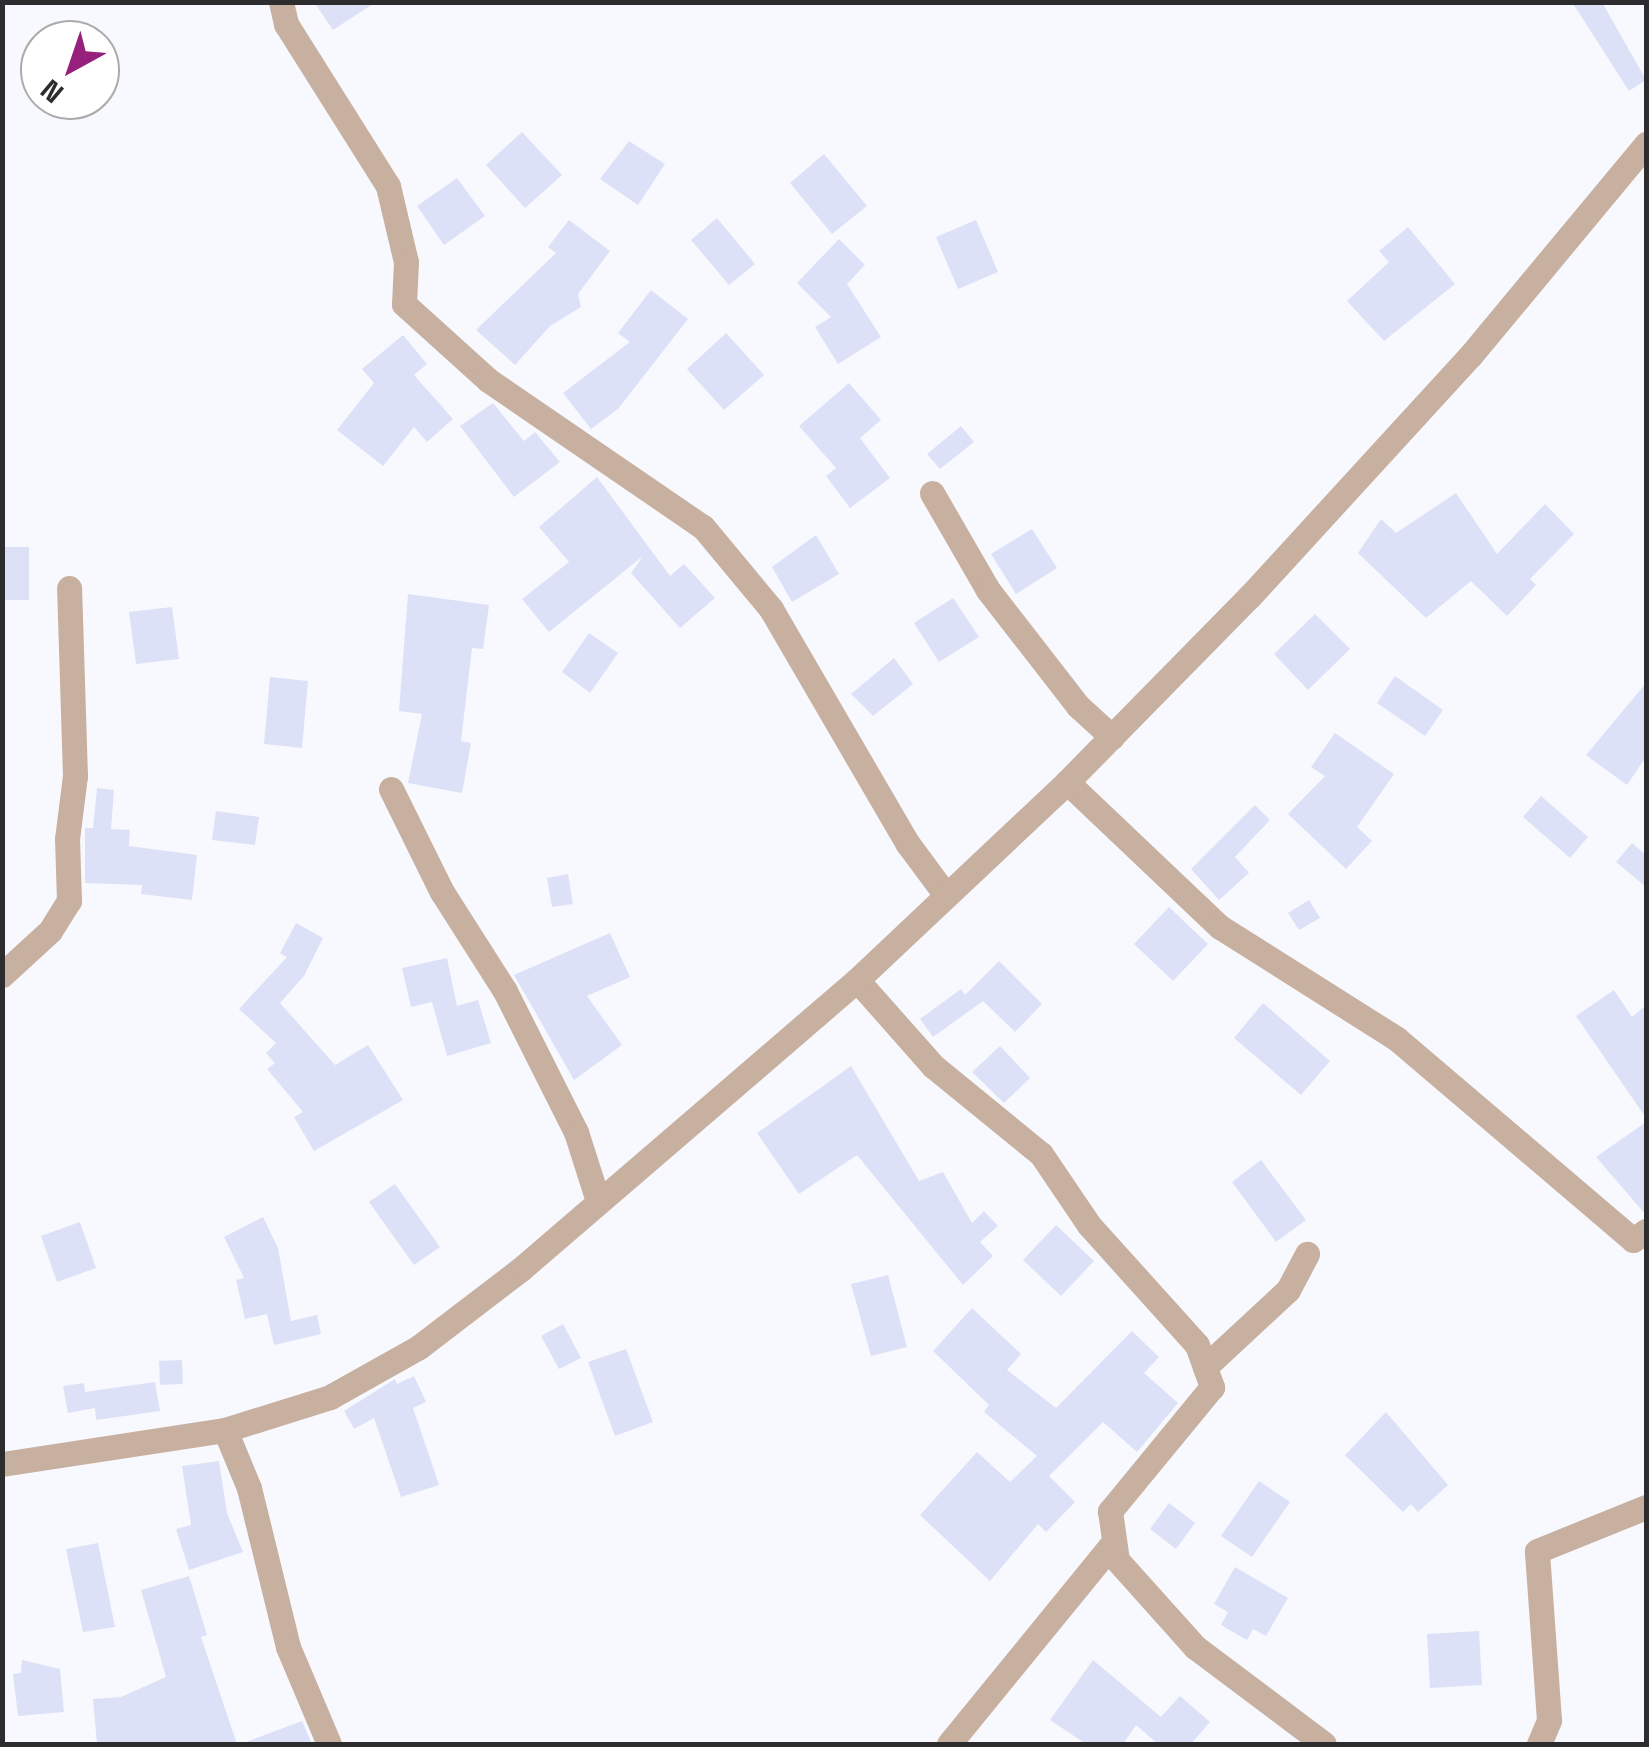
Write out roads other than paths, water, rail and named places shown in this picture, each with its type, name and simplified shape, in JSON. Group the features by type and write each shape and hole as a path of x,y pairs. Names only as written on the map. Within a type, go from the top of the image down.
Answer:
{"street":[{"path":"280,2 286,24 388,186 406,262 404,304 488,380 703,527 770,609 908,844 945,894"},
{"path":"2,1464 225,1430 330,1397 420,1347 856,980 1067,782 1470,356 1646,144"},
{"path":"932,493 988,590 1078,706 1112,737"},
{"path":"2,975 50,931 69,901 67,839 76,776 69,588"},
{"path":"1067,782 1220,927 1396,1039 1632,1240 1646,1230"},
{"path":"391,789 442,892 506,991 576,1132 598,1200"},
{"path":"856,980 933,1066 1041,1154 1089,1224 1197,1345 1212,1387 1110,1511 1117,1560 1195,1647 1324,1744"},
{"path":"1205,1367 1288,1290 1307,1254"},
{"path":"225,1430 248,1488 288,1647 329,1744"},
{"path":"1538,1744 1550,1720 1537,1551 1646,1507"},
{"path":"950,1744 1114,1542"}]}
